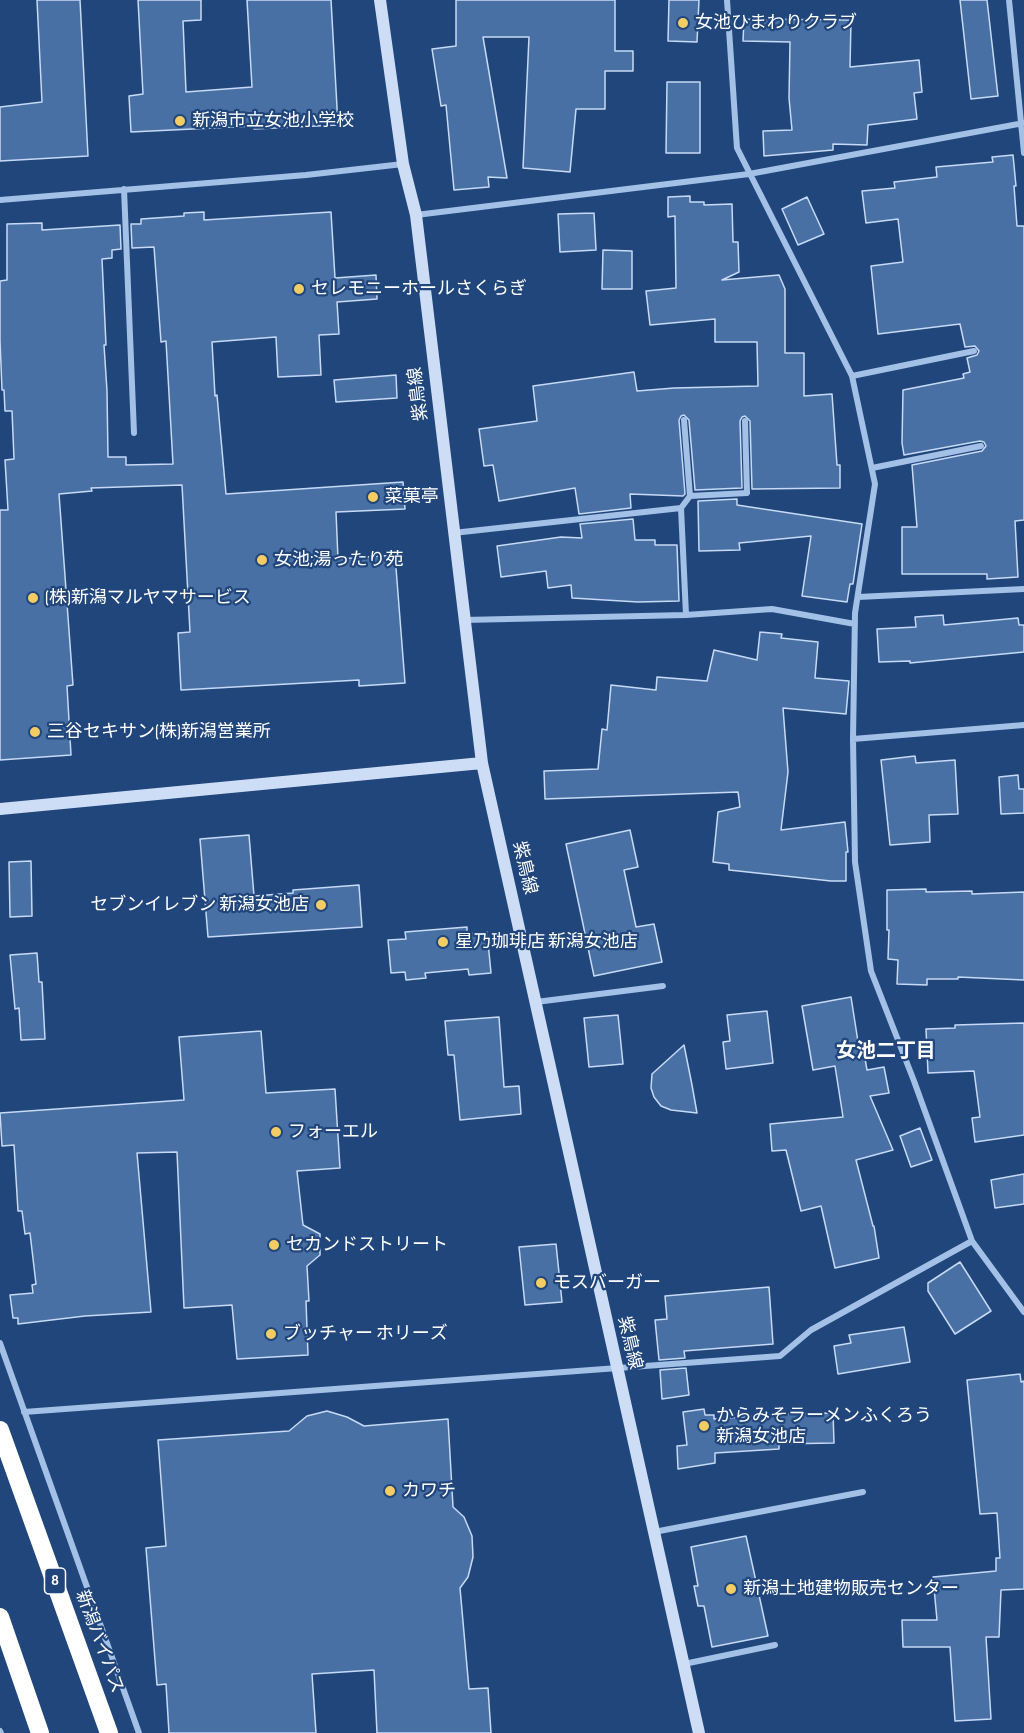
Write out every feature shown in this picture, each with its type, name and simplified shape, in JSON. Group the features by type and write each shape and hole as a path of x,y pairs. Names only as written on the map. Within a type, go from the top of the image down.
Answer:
{"highway":[{"name":"新潟バイパス","path":"0,1430 109,1733"},
{"path":"0,1617 40,1733"}],"street":[{"name":"紫鳥線","path":"380,0 403,164 416,215 482,763 699,1733"},
{"path":"728,0 737,148 852,376 875,484 855,624 853,739 855,862 871,971 918,1091 972,1241 1024,1312"},
{"path":"1009,0 1024,153"},
{"path":"416,215 749,174 1022,123"},
{"path":"0,200 306,175 403,164"},
{"path":"124,189 134,433"},
{"path":"852,376 974,351"},
{"path":"684,420 690,496 681,508 686,615"},
{"path":"690,496 747,493 745,421"},
{"path":"872,468 981,446"},
{"path":"453,533 681,508"},
{"path":"858,597 1024,589"},
{"path":"464,620 686,615 772,609 855,624"},
{"path":"853,739 1024,725"},
{"path":"0,809 482,763"},
{"path":"535,1002 663,986"},
{"path":"24,1412 780,1356 811,1330 972,1241"},
{"path":"0,1343 139,1733"},
{"path":"653,1532 863,1492"},
{"path":"683,1664 775,1645"}],"building":[{"path":"37,0 80,0 88,156 0,161 0,107 42,102"},
{"path":"138,0 201,0 201,20 183,21 186,92 252,87 247,0 331,0 338,125 254,129 254,126 131,132 129,96 143,94"},
{"path":"456,0 615,0 615,51 633,51 633,71 605,71 605,109 576,109 570,172 523,168 529,37 483,37 507,178 488,177 489,187 454,190 446,105 441,106 432,49 456,46"},
{"name":"女池ひまわりクラブ","path":"669,0 699,0 697,42 668,41"},
{"path":"960,0 987,0 998,96 971,99"},
{"path":"744,19 851,20 850,67 919,60 922,92 914,93 917,119 868,125 867,145 833,144 833,150 764,156 763,131 792,130 789,98 790,42 743,41"},
{"path":"667,82 700,82 700,153 666,153"},
{"path":"1013,155 1017,226 1024,226 1024,520 1015,521 1018,577 987,579 987,574 902,574 902,527 917,527 912,465 982,451 986,446 980,441 904,455 902,443 903,390 964,378 963,374 970,372 967,358 977,355 979,351 975,346 965,347 960,324 878,334 871,266 903,262 898,219 866,223 862,191 895,188 894,182 937,177 936,167 993,162 992,157"},
{"path":"690,196 690,202 704,202 704,205 732,204 733,242 738,242 739,272 722,280 779,275 785,289 785,353 804,353 804,396 832,394 837,465 840,465 840,488 752,489 750,421 745,416 740,421 742,488 695,490 689,420 684,415 679,420 685,494 683,496 630,494 631,508 579,514 575,488 499,501 493,465 484,466 479,429 537,421 533,386 634,372 637,391 758,386 757,342 715,342 715,319 650,325 646,291 676,288 675,216 668,217 668,197"},
{"path":"807,197 824,234 798,245 782,209"},
{"path":"204,212 204,220 331,212 335,278 376,275 377,299 337,302 339,334 319,335 321,375 278,377 276,337 212,342 215,396 217,395 226,494 403,482 405,509 336,512 338,559 395,555 405,683 359,686 359,680 181,690 178,633 190,632 182,485 91,488 92,491 59,494 73,685 67,686 71,755 0,760 0,510 8,510 5,460 14,459 12,411 5,411 4,390 2,390 0,340 0,281 7,280 7,224 42,223 42,230 120,225 121,249 112,250 112,258 102,259 108,457 126,457 126,465 173,464 166,341 161,342 154,247 132,248 131,224 141,224 141,219"},
{"path":"594,213 596,250 560,252 558,214"},
{"path":"603,250 632,251 632,289 602,289"},
{"path":"396,375 397,398 336,402 334,380"},
{"path":"737,499 737,505 862,524 853,584 850,584 847,602 802,596 811,536 739,543 740,550 699,551 698,501"},
{"path":"633,519 635,540 655,540 655,545 677,545 679,601 638,602 572,598 571,585 548,588 546,571 501,577 497,546 561,537 582,538 580,524"},
{"path":"943,615 944,625 1018,618 1019,625 1024,625 1024,652 910,663 910,661 879,662 877,629 916,627 915,617"},
{"path":"760,632 782,634 781,638 818,642 815,678 849,681 846,714 783,708 788,772 781,830 845,822 848,852 846,852 846,881 729,870 729,864 713,862 718,812 740,807 738,792 545,799 544,771 598,769 602,729 607,730 611,685 656,690 657,677 707,681 714,650 757,660"},
{"path":"915,756 916,763 955,760 958,814 929,815 930,842 890,845 881,760"},
{"path":"1018,775 1019,789 1024,789 1024,813 1001,814 999,777"},
{"path":"630,830 638,867 624,870 636,927 654,924 662,962 594,976 566,844"},
{"path":"249,835 254,896 293,893 293,890 359,885 362,927 208,937 200,839"},
{"path":"31,861 32,916 10,917 9,862"},
{"path":"926,889 926,892 972,891 972,894 1024,892 1024,980 958,977 958,979 927,979 927,985 897,984 898,960 888,959 887,890"},
{"path":"467,927 467,934 487,932 491,973 469,975 468,969 425,973 426,978 406,980 405,972 391,973 388,940 406,939 405,932"},
{"path":"37,953 39,982 42,982 45,1039 21,1040 19,1008 15,1009 10,955"},
{"path":"851,997 859,1048 863,1047 867,1070 884,1067 889,1093 870,1096 893,1150 856,1160 874,1226 879,1258 835,1268 821,1206 801,1211 786,1150 772,1151 770,1124 843,1117 835,1066 813,1070 802,1006"},
{"path":"767,1011 773,1063 726,1069 723,1042 730,1041 727,1015"},
{"path":"618,1015 623,1064 589,1067 584,1018"},
{"path":"499,1017 504,1087 519,1086 521,1114 460,1120 454,1055 448,1055 445,1021"},
{"path":"1024,1023 1024,1135 975,1142 972,1118 980,1117 974,1071 928,1073 926,1029 955,1028 955,1025"},
{"path":"261,1031 266,1093 335,1089 340,1168 297,1171 303,1225 320,1234 320,1255 307,1266 308,1355 237,1359 232,1305 184,1308 177,1152 137,1153 151,1312 85,1316 18,1324 18,1318 13,1318 10,1295 33,1293 32,1285 36,1284 30,1233 25,1234 22,1211 18,1211 14,1145 2,1146 0,1113 184,1100 179,1037"},
{"path":"684,1045 697,1113 671,1110 661,1106 651,1088 652,1074"},
{"path":"920,1128 932,1160 911,1167 900,1136"},
{"path":"1024,1174 1024,1204 995,1208 991,1180"},
{"name":"モスバーガー","path":"556,1244 562,1302 525,1305 519,1247"},
{"path":"960,1262 991,1311 955,1334 928,1291 928,1283"},
{"path":"769,1287 773,1344 684,1351 685,1358 659,1360 655,1320 667,1319 665,1296"},
{"path":"904,1327 910,1362 838,1374 834,1346 851,1343 849,1335"},
{"path":"686,1368 689,1395 662,1399 660,1370"},
{"path":"1020,1374 1021,1382 1024,1381 1024,1589 1001,1590 999,1637 986,1637 991,1719 955,1721 950,1647 903,1647 902,1620 937,1620 933,1577 996,1571 996,1558 1000,1558 997,1513 980,1514 967,1380"},
{"path":"704,1409 705,1415 714,1415 714,1419 833,1413 834,1443 779,1444 779,1449 715,1453 715,1463 678,1469 677,1446 687,1445 683,1412"},
{"path":"327,1411 347,1417 364,1426 448,1419 453,1507 464,1517 472,1536 473,1557 468,1577 460,1588 469,1689 488,1688 491,1733 377,1733 374,1670 312,1674 316,1733 169,1733 166,1684 157,1685 146,1548 166,1546 158,1440 289,1431 307,1416"},
{"name":"新潟土地建物販売センター","path":"746,1536 768,1636 712,1647 704,1606 698,1606 694,1586 698,1586 691,1547"}],"place":[{"name":"女池ひまわりクラブ","path":"683,23"},
{"name":"新潟市立女池小学校","path":"180,121"},
{"name":"セレモニーホールさくらぎ","path":"299,289"},
{"name":"菜菓亭","path":"373,497"},
{"name":"女池;湯ったり苑","path":"262,560"},
{"name":"(株)新潟マルヤマサービス","path":"33,598"},
{"name":"三谷セキサン(株)新潟営業所","path":"35,732"},
{"name":"セブンイレブン 新潟女池店","path":"321,905"},
{"name":"星乃珈琲店 新潟女池店","path":"443,942"},
{"name":"フォーエル","path":"276,1132"},
{"name":"セカンドストリート","path":"274,1245"},
{"name":"モスバーガー","path":"541,1283"},
{"name":"ブッチャー ホリーズ","path":"271,1334"},
{"name":"からみそラーメンふくろう 新潟女池店","path":"704,1426"},
{"name":"カワチ","path":"390,1491"},
{"name":"新潟土地建物販売センター","path":"731,1589"}],"district":[{"name":"女池二丁目","path":"886,1052"}]}
